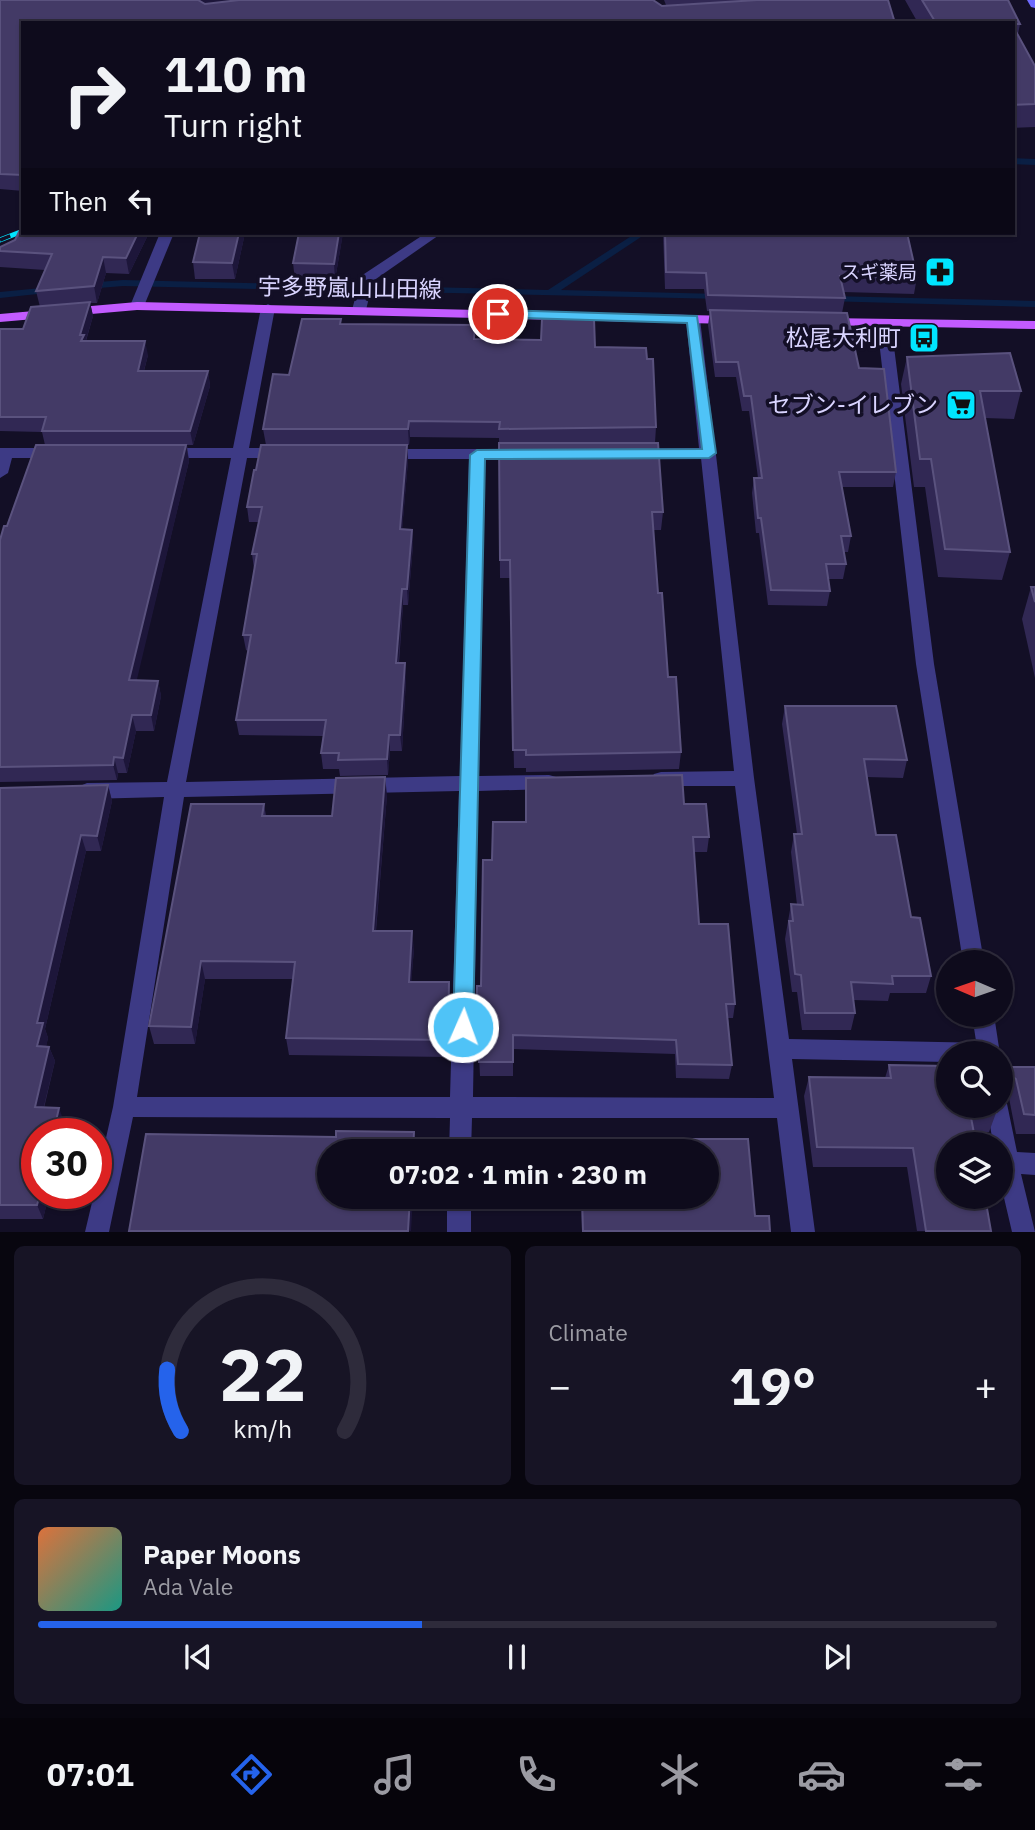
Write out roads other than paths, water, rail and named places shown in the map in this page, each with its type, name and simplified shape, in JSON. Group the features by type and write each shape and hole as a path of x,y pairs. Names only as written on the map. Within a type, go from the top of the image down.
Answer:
{"main road":[{"path":"1033,0 1035,5"},
{"name":"宇多野嵐山山田線","path":"0,318 137,306 748,320"},
{"path":"816,321 1035,325"}],"street":[{"path":"137,306 166,235"},
{"path":"359,310 366,279 432,235"},
{"path":"97,1231 124,1107 175,790 268,308"},
{"path":"693,319 744,778 803,1231"},
{"path":"884,323 899,427 925,664 972,950"},
{"path":"0,473 3,453 75,453"},
{"path":"156,453 305,453"},
{"path":"614,454 709,453"},
{"path":"371,454 532,454"},
{"path":"460,1139 471,783 477,455"},
{"path":"635,780 744,778"},
{"path":"67,792 566,781"},
{"path":"778,1049 936,1052"},
{"path":"124,1107 786,1108"},
{"path":"1013,1162 1035,1164"},
{"path":"1013,1186 1024,1231"},
{"path":"459,1209 459,1231"}],"waterway":[{"path":"1015,161 1035,162"},
{"path":"550,293 639,235"},
{"path":"87,286 123,283 720,297"},
{"path":"0,295 52,290"},
{"path":"829,299 1035,304"}],"railway":[{"path":"0,240 21,232"}],"place":[{"name":"スギ薬局","path":"940,272"},
{"name":"松尾大利町","path":"924,338"},
{"name":"セブン-イレブン","path":"961,405"}]}
